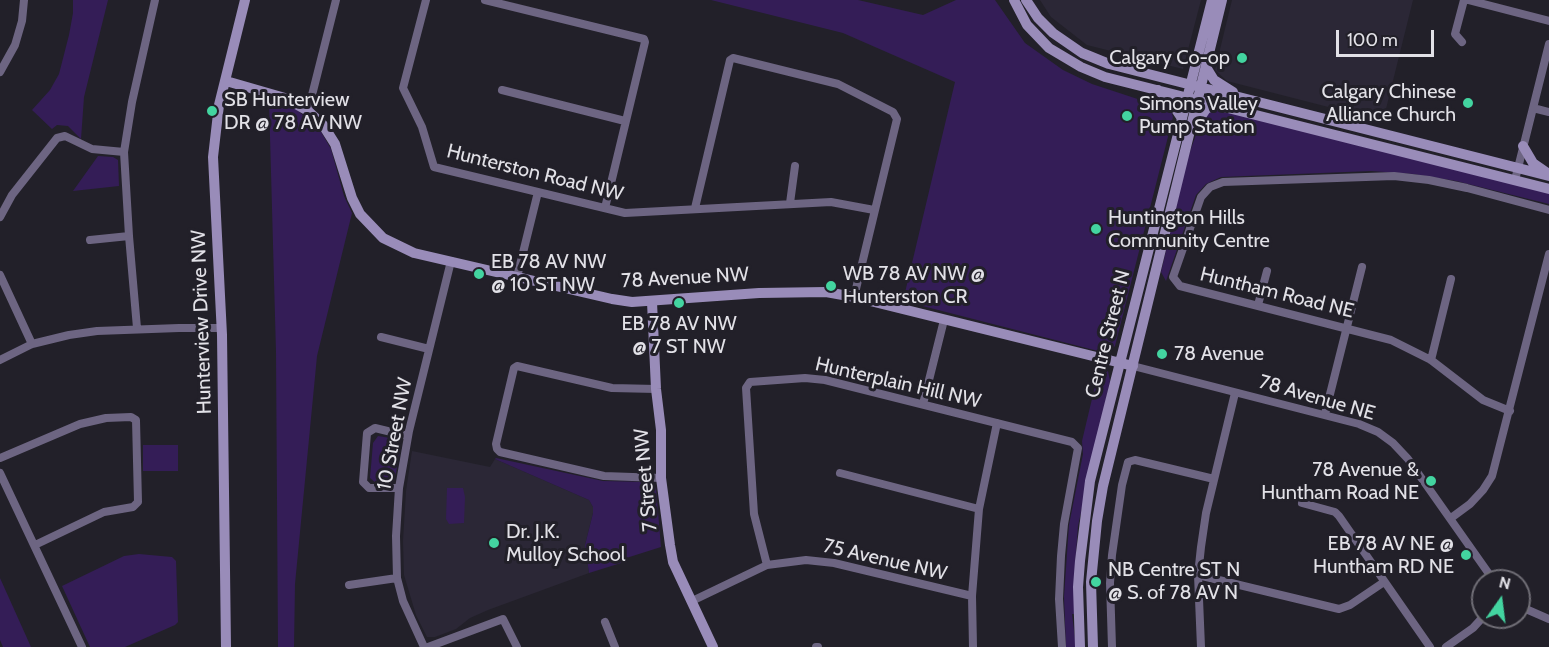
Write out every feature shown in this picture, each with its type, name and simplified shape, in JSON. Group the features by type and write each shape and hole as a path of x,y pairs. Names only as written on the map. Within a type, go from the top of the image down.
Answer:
{"main road":[{"name":"Hunterview Drive NW","path":"226,647 222,328 213,157 216,121 245,0"},
{"path":"1014,0 1027,25 1049,48 1081,68 1105,76 1155,88 1194,91 1246,100 1549,175"},
{"path":"1026,0 1038,18 1053,33 1082,53 1194,91 1216,104 1549,189"},
{"name":"Centre Street N","path":"1093,647 1091,582 1097,521 1110,455 1188,135 1212,0"},
{"name":"Centre Street N","path":"1080,647 1078,587 1083,525 1090,481 1181,117 1206,67 1222,0"},
{"path":"1206,67 1219,84 1246,100"},
{"name":"78 Avenue NW","path":"226,81 285,98 308,111 323,125 335,144 352,198 360,214 383,237 403,249 632,302 759,293 826,292 1132,366"},
{"path":"1155,88 1172,102 1181,117"},
{"path":"1188,135 1206,110 1216,104"},
{"path":"1523,146 1533,163 1549,175"},
{"name":"7 Street NW","path":"652,302 656,389 661,430 661,478 673,562 713,647"}],"street":[{"path":"0,72 15,45 22,21 24,0"},
{"path":"136,328 124,152 132,102 155,0"},
{"path":"308,111 336,0"},
{"name":"Hunterston Road NW","path":"426,0 403,88 422,127 434,167 625,213 831,202 874,210"},
{"path":"485,0 644,39 604,208"},
{"path":"1462,42 1455,34 1466,0 1549,21"},
{"path":"1515,180 1549,44"},
{"path":"695,208 730,60 733,58 838,84 893,112 897,119 854,297"},
{"path":"502,90 626,121"},
{"path":"1533,108 1549,112"},
{"path":"0,217 12,195 57,138 65,136 92,149 124,152"},
{"path":"790,203 795,166"},
{"name":"Huntham Road NE","path":"1510,411 1483,400 1431,360 1391,340 1180,286 1173,277 1201,197 1210,187 1223,182 1394,176 1467,188 1549,210"},
{"path":"517,277 538,192"},
{"path":"90,240 129,236"},
{"path":"1450,519 1470,504 1492,476 1549,254"},
{"name":"10 Street NW","path":"426,647 403,601 398,578 396,536 399,488 401,464 451,261"},
{"path":"1325,414 1362,267"},
{"path":"1258,305 1267,271"},
{"path":"0,275 32,344"},
{"path":"1431,360 1451,279"},
{"path":"923,404 944,320"},
{"path":"0,360 32,344 69,335 136,328 222,328"},
{"path":"381,338 429,349"},
{"path":"656,389 612,388 517,366 514,368 496,444 500,452 604,476 661,478"},
{"name":"78 Avenue NE","path":"1132,366 1325,414 1359,424 1394,443 1408,459 1485,569"},
{"name":"Hunterplain Hill NW","path":"767,565 754,514 746,388 750,382 805,378 825,380 1072,442 1076,445 1077,456 1066,513 1061,556 1059,599 1062,647"},
{"path":"1201,647 1198,575 1206,513 1236,393"},
{"path":"0,458 80,424 106,418 130,417 136,420 138,502 133,507 104,512 35,544"},
{"path":"973,647 972,596 979,508 997,423"},
{"path":"399,488 369,488 363,482 367,433 375,428 408,436"},
{"path":"1112,647 1110,593 1112,555 1120,494 1128,462 1135,460 1214,479"},
{"path":"0,473 82,647"},
{"path":"840,474 979,508"},
{"path":"1302,503 1335,512 1430,647"},
{"name":"75 Avenue NW","path":"692,601 767,565 816,560 972,596"},
{"path":"1198,575 1339,609 1384,582"},
{"path":"349,585 398,578"},
{"path":"1531,611 1549,619"},
{"path":"426,647 503,619 518,647"},
{"path":"605,622 615,647"},
{"path":"1446,647 1472,629"}],"shaded area":[{"path":"73,0 108,0 84,97 81,139 68,126 57,125 52,129 32,110 50,90 59,74 69,35"},
{"path":"711,0 858,0 923,15 956,0 995,0 1025,43 1063,70 1092,84 1171,110 1173,117 1115,346 1110,351 1102,352 903,301 955,82 843,33"},
{"path":"1040,0 1201,0 1183,69 1087,45 1051,17"},
{"path":"1232,0 1413,0 1383,121 1227,81 1215,70"},
{"path":"269,100 295,108 320,130 331,149 344,196 352,213 317,356 295,584 294,647 278,647 276,352"},
{"path":"1213,110 1222,110 1549,193 1549,204 1456,181 1413,174 1371,171 1221,177 1206,184 1196,195 1166,281 1161,272 1187,160 1199,126"},
{"path":"98,156 113,157 118,160 119,186 73,191"},
{"path":"1100,365 1108,371 1110,381 1078,526 1074,614 1072,614 1076,647 1066,647 1064,597 1069,525 1083,454 1082,441"},
{"path":"378,436 396,439 401,446 395,478 391,483 377,484 370,478 373,443"},
{"path":"143,445 178,445 178,471 143,471"},
{"name":"Dr. J.K. Mulloy School","path":"412,451 490,467 495,459 589,500 593,513 585,545 589,573 488,610 470,618 456,629 435,637 427,637 416,615 404,575 403,541 406,491"},
{"path":"496,458 603,481 651,482 656,488 661,547 589,573 585,545 593,507 589,500"},
{"path":"447,488 463,488 464,523 449,524 446,519"},
{"path":"139,554 172,557 176,561 178,622 125,647 90,647 62,586 124,556"},
{"path":"0,578 31,647 3,647 0,640"}],"place":[{"name":"Calgary Co-op","path":"1242,58"},
{"name":"Calgary Chinese Alliance Church","path":"1468,103"},
{"name":"SB Hunterview DR @ 78 AV NW","path":"212,111"},
{"name":"Simons Valley Pump Station","path":"1127,116"},
{"name":"Huntington Hills Community Centre","path":"1096,229"},
{"name":"EB 78 AV NW @ 10 ST NW","path":"479,274"},
{"name":"WB 78 AV NW @ Hunterston CR","path":"831,286"},
{"name":"EB 78 AV NW @ 7 ST NW","path":"679,303"},
{"name":"78 Avenue","path":"1162,354"},
{"name":"78 Avenue & Huntham Road NE","path":"1431,481"},
{"name":"Dr. J.K. Mulloy School","path":"494,543"},
{"name":"EB 78 AV NE @ Huntham RD NE","path":"1466,555"},
{"name":"NB Centre ST N @ S. of 78 AV N","path":"1096,582"}]}
